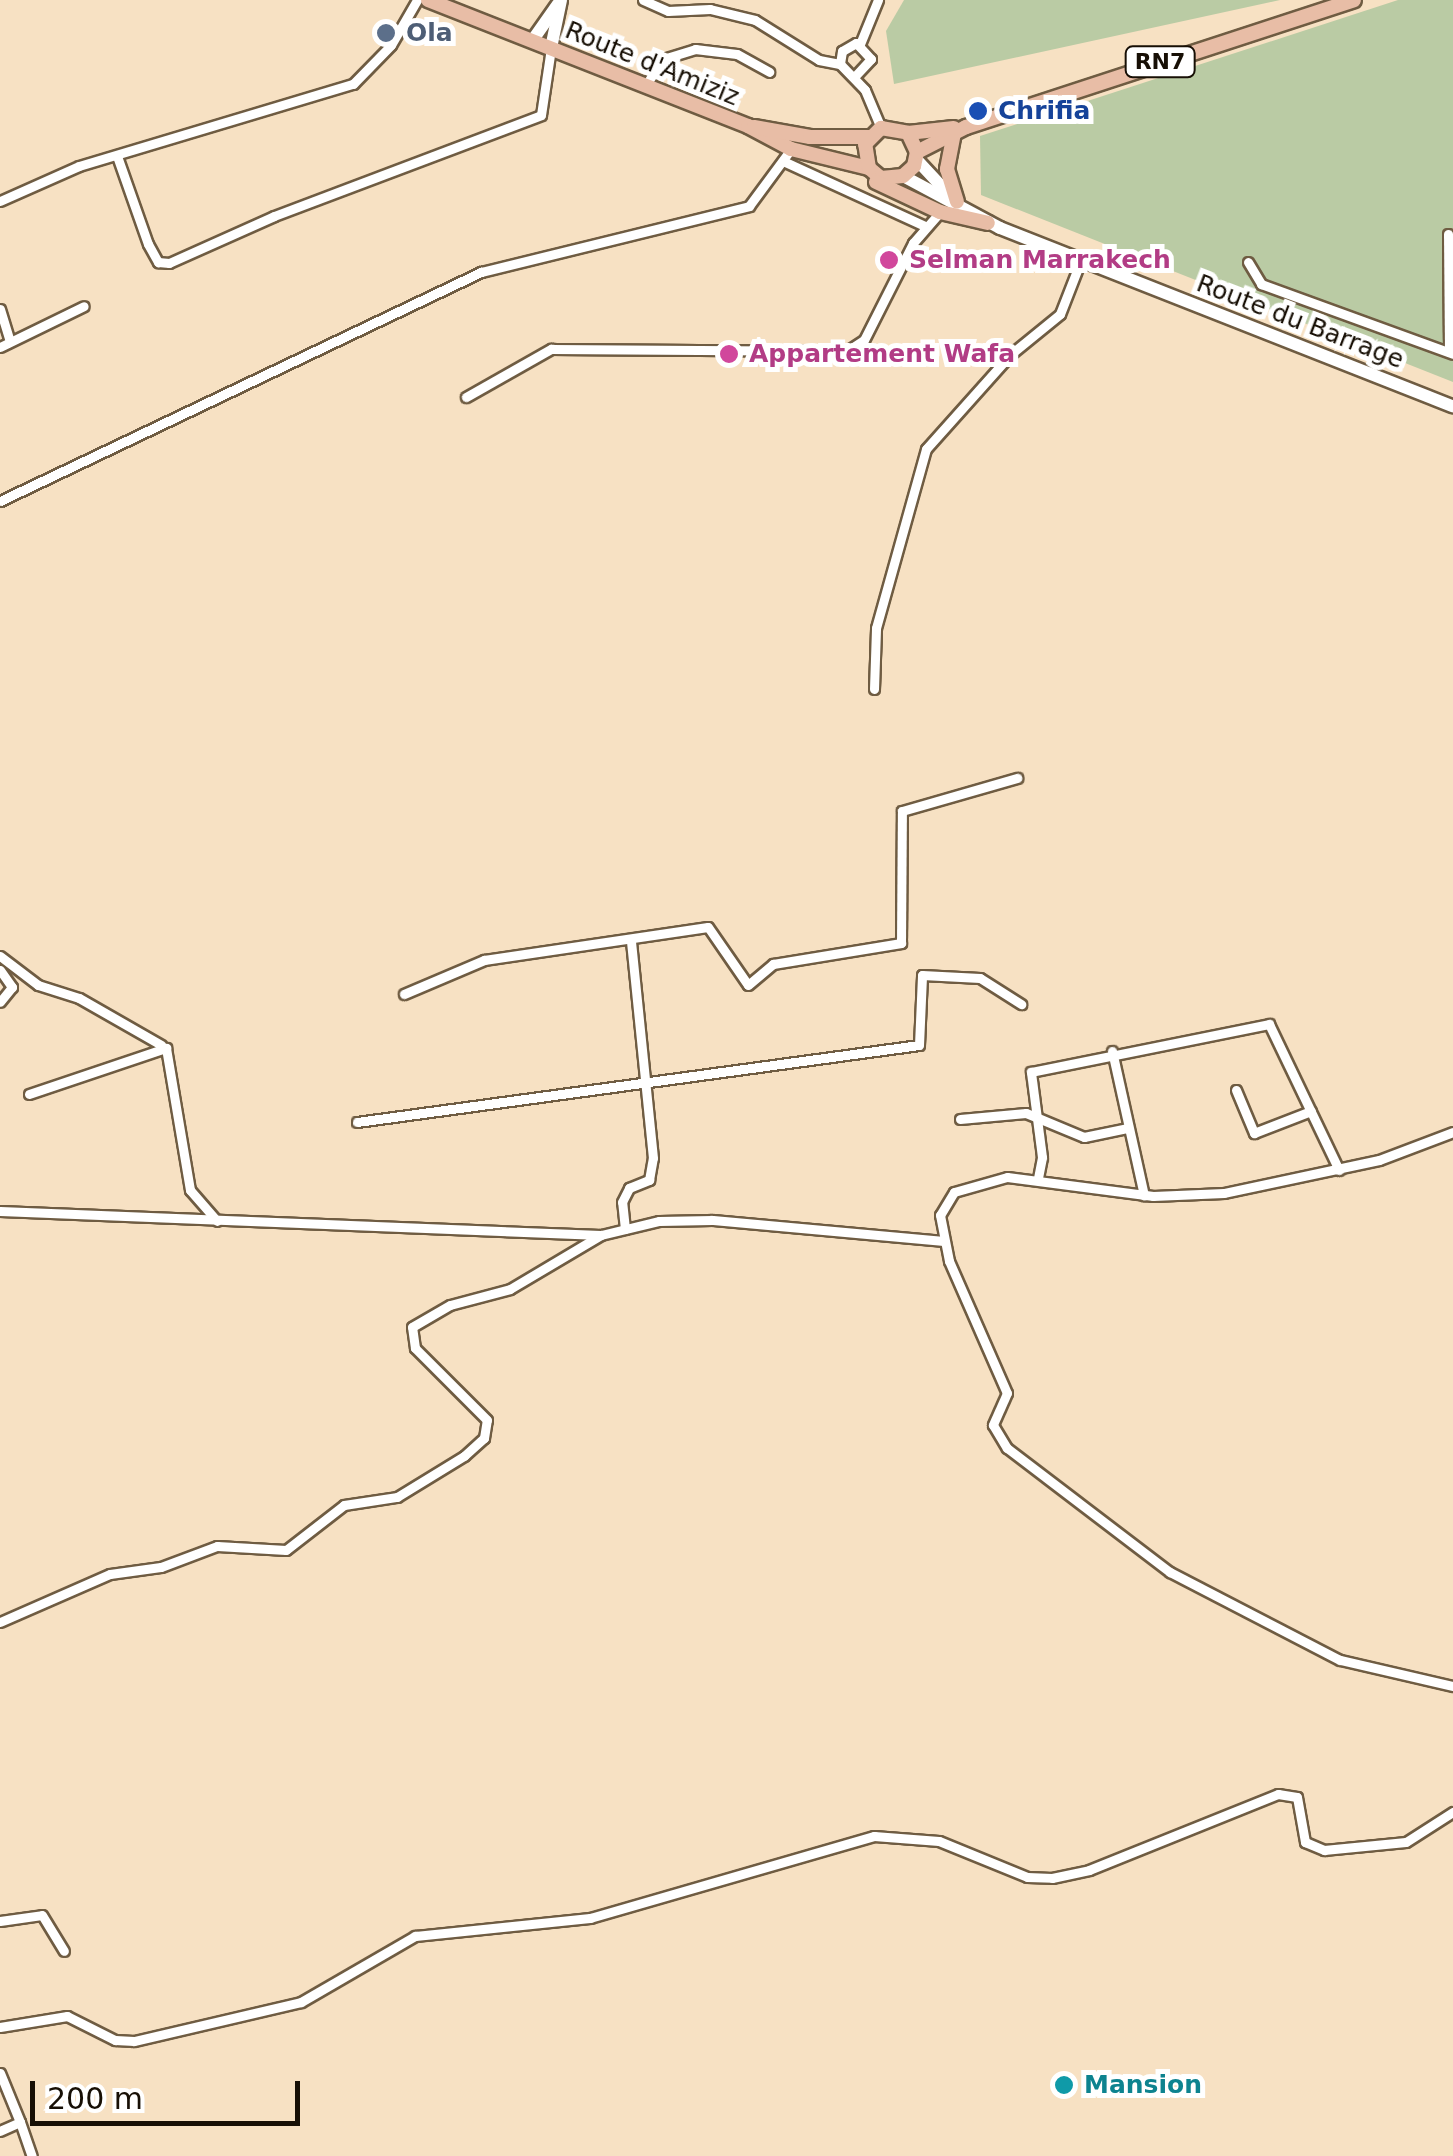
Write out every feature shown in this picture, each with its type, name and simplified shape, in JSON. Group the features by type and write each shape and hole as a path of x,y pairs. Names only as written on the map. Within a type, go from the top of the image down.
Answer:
{"main road":[{"name":"Route d'Amiziz","path":"428,0 450,4 532,41 748,126"},
{"name":"RN7","path":"748,126 787,155 816,156 868,168 881,178 903,176 916,156 960,130 1354,0"},
{"path":"532,41 560,1"},
{"path":"550,48 560,1"},
{"name":"RN7","path":"748,126 810,137 960,130"},
{"path":"960,130 947,168 961,206"},
{"path":"868,168 875,133"},
{"path":"908,133 916,156"},
{"path":"816,156 940,212 988,223"},
{"name":"Route du Barrage","path":"916,156 961,206"},
{"name":"Route du Barrage","path":"903,176 988,223 1453,406"}],"street":[{"path":"0,201 64,171 353,84 391,45 417,0"},
{"path":"643,0 668,11 710,9 756,20 818,60 840,64 860,74"},
{"path":"860,44 878,0"},
{"path":"840,64 844,48 860,44"},
{"path":"860,44 870,54 860,74 875,133"},
{"path":"117,156 148,244 158,262 169,264 274,216 541,115 550,48"},
{"path":"645,86 663,59 695,49 738,54 769,72"},
{"path":"0,501 480,272 749,206 787,155 926,226"},
{"path":"466,397 552,349 848,351 864,340 926,226 940,212"},
{"path":"1248,262 1261,284 1451,353 1448,234"},
{"path":"874,690 876,628 926,449 1011,354 1060,314 1081,260"},
{"path":"0,309 5,345 84,306"},
{"path":"404,994 484,960 631,942 708,926 748,986 773,964 901,943 902,811 1017,778"},
{"path":"625,1228 622,1202 629,1188 649,1180 652,1158 631,942"},
{"path":"0,956 38,985 79,998 161,1045 170,1060 176,1135 190,1190 219,1223"},
{"path":"0,970 12,987 0,1002"},
{"path":"357,1122 919,1045 922,975 980,978 1021,1004"},
{"path":"1038,1178 1031,1072 1112,1051 1269,1024 1340,1170"},
{"path":"29,1094 161,1045"},
{"path":"1112,1051 1144,1194"},
{"path":"1236,1090 1254,1133 1311,1111"},
{"path":"960,1119 1036,1114 1084,1137 1128,1128"},
{"path":"1453,1132 1340,1170 1260,1188 1144,1194 1007,1177 954,1192 942,1205 942,1241 1004,1386 1006,1400 993,1425 1006,1448 1170,1572 1340,1660 1453,1686"},
{"path":"0,1211 219,1223 348,1221 448,1232 602,1235"},
{"path":"0,1622 110,1574 161,1568 217,1546 286,1550 344,1505 397,1496 464,1456 484,1438 487,1420 414,1348 412,1327 450,1305 510,1289 602,1235 670,1221 768,1221 942,1241"},
{"path":"0,2027 67,2016 115,2040 150,2038 301,2002 415,1936 590,1918 874,1836 939,1840 1027,1877 1052,1878 1089,1870 1278,1794 1297,1797 1305,1842 1324,1850 1406,1842 1453,1812"},
{"path":"0,1922 42,1915 64,1952"},
{"path":"0,2073 32,2156"},
{"path":"0,2131 20,2122"}],"green space":[{"path":"904,0 1280,0 894,84 886,31"},
{"path":"1398,0 1453,0 1453,382 981,195 980,136"}],"place":[{"name":"Ola","path":"386,33"},
{"name":"Chrifia","path":"978,111"},
{"name":"Selman Marrakech","path":"889,260"},
{"name":"Appartement Wafa","path":"729,354"},
{"name":"Mansion","path":"1064,2085"}]}
